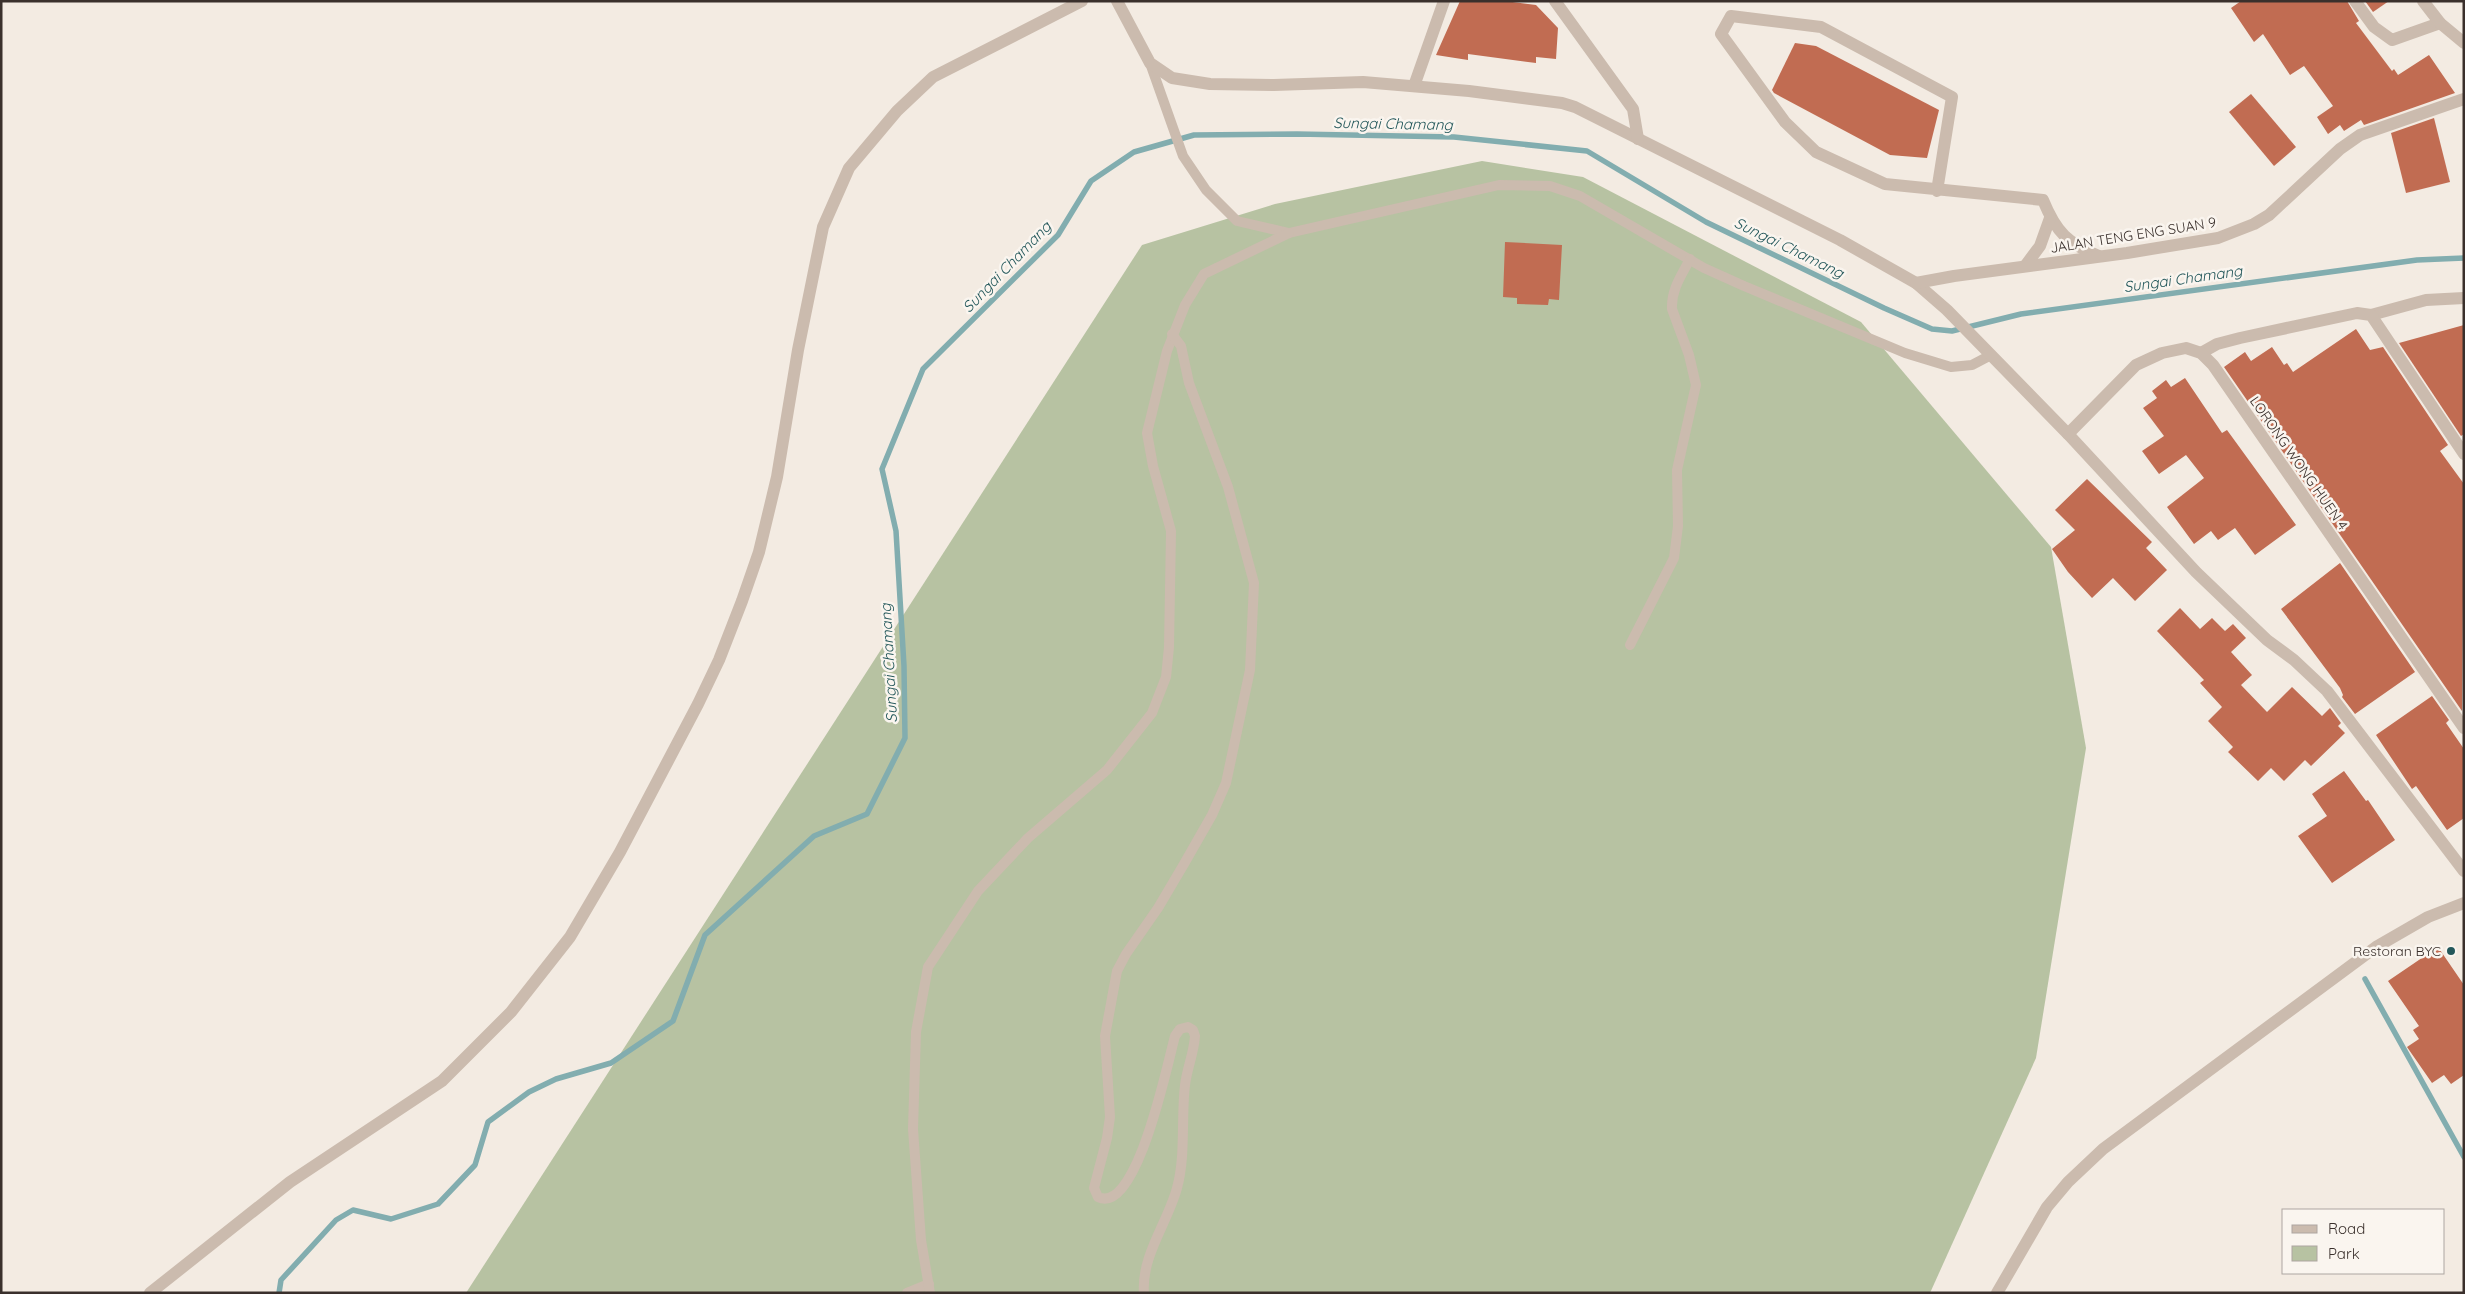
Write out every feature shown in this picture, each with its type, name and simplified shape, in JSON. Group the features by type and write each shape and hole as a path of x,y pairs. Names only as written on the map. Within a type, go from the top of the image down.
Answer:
{"street":[{"path":"150,1293 290,1182 442,1081 511,1012 570,937 620,852 698,704 719,660 742,601 759,552 777,477 798,350 822,228 849,168 897,111 934,77 1082,1"},
{"path":"1117,1 1150,62 1172,78 1210,84 1274,85 1363,82 1562,103 1840,240 1916,283 1947,310 2068,434 2196,572 2267,640 2294,660 2327,691 2464,871"},
{"path":"1414,86 1444,1"},
{"path":"1555,1 1633,109 1638,139"},
{"path":"2355,1 2374,27 2392,40 2440,23"},
{"path":"2423,1 2440,23 2464,43"},
{"path":"1937,191 1952,97 1821,27 1731,16 1721,34 1785,122 1816,152 1885,184 1937,191 2043,200 2050,218 2066,240 2100,256"},
{"name":"JALAN TENG ENG SUAN 9","path":"1916,283 2218,238 2254,224 2269,215 2340,148 2360,134 2464,99"},
{"path":"2025,266 2040,246 2050,218"},
{"path":"2068,434 2136,365 2162,353 2186,348 2201,353 2218,344 2240,338 2356,313 2371,315 2426,300 2464,298"},
{"path":"2371,315 2464,454"},
{"name":"LORONG WONG HUEN 4","path":"2201,353 2213,364 2464,728"},
{"path":"1996,1293 2047,1207 2068,1182 2103,1149 2376,947 2428,917 2464,902"}],"lane":[{"path":"1150,62 1183,156 1206,190 1237,221 1289,234"},
{"path":"907,1293 929,1288 920,1230 913,1129 916,1032 928,968 978,891 1028,838 1107,770 1152,713 1166,677 1169,647 1171,531 1153,466 1147,433 1172,334 1185,305 1204,274 1289,234 1499,185 1550,186 1580,196 1690,260 1752,290 1931,362 1951,367 1965,366 1991,355"},
{"path":"1630,645 1670,564 1676,545 1676,470 1696,385 1694,370 1672,309 1671,301 1674,287 1690,260"},
{"path":"1144,1293 1144,1280 1150,1255 1171,1208 1180,1174 1184,1087 1195,1036 1193,1030 1188,1027 1180,1029 1176,1036 1152,1128 1144,1147 1130,1177 1120,1191 1108,1199 1103,1199 1098,1197 1094,1188 1107,1138 1110,1117 1105,1055 1107,1019 1117,971 1184,864 1212,815 1226,783 1250,670 1254,583 1228,487 1189,383 1181,346 1172,334"}],"green space":[{"path":"1482,161 1583,177 1861,322 2051,547 2086,748 2036,1058 1930,1293 466,1293 1142,245 1275,204"}],"building":[{"path":"1460,1 1505,1 1536,5 1558,28 1556,59 1536,57 1536,63 1468,54 1468,60 1436,55"},
{"path":"2241,1 2347,1 2359,21 2356,23 2392,71 2394,69 2398,75 2429,55 2455,93 2364,125 2361,120 2344,131 2340,125 2328,134 2317,117 2333,106 2304,66 2290,75 2263,34 2254,42 2231,8"},
{"path":"2365,1 2389,1 2373,12"},
{"path":"1795,43 1816,46 1939,110 1927,158 1890,155 1774,93 1772,90"},
{"path":"2251,94 2296,147 2274,166 2229,112"},
{"path":"2434,118 2450,182 2406,193 2391,133"},
{"path":"1505,242 1562,245 1559,300 1549,299 1548,305 1517,304 1517,298 1503,297"},
{"path":"2464,325 2464,434 2461,436 2399,343"},
{"path":"2356,329 2370,350 2383,347 2448,445 2440,451 2464,484 2462,711 2224,367 2245,352 2251,361 2272,347 2284,365 2287,363 2293,372"},
{"path":"2185,378 2222,433 2227,430 2296,525 2255,555 2235,528 2218,540 2211,531 2194,544 2167,507 2204,478 2186,455 2159,474 2142,451 2164,436 2143,408 2157,398 2152,391 2166,380 2171,387"},
{"path":"2087,479 2152,542 2146,548 2167,570 2135,601 2113,578 2092,598 2068,572 2052,549 2075,530 2055,510"},
{"path":"2340,563 2415,672 2355,714 2342,697 2340,688 2281,609"},
{"path":"2180,608 2200,629 2212,618 2225,631 2233,624 2246,638 2231,652 2252,675 2241,685 2267,712 2292,687 2322,716 2330,708 2341,723 2338,726 2345,733 2311,766 2305,760 2284,781 2271,768 2258,781 2228,752 2233,747 2208,721 2222,707 2200,683 2204,680 2157,631"},
{"path":"2432,696 2449,720 2446,723 2464,749 2464,818 2447,830 2416,786 2412,789 2376,735"},
{"path":"2344,771 2366,801 2368,800 2395,840 2332,883 2298,836 2327,816 2312,794"},
{"path":"2438,947 2464,985 2464,1075 2451,1084 2444,1075 2432,1083 2407,1047 2419,1039 2413,1030 2419,1026 2388,981"}],"waterway":[{"name":"Sungai Chamang","path":"279,1293 281,1280 336,1220 353,1210 391,1219 438,1204 475,1165 488,1122 529,1092 556,1079 611,1063 673,1021 705,935 814,836 867,814 905,738 904,666 896,531 882,469 923,369 1058,235 1091,181 1134,152 1194,135 1297,134 1454,137 1587,151 1706,222 1884,308 1932,329 1952,331 2021,314 2417,260 2464,258"},
{"path":"2365,979 2464,1157"}],"place":[{"name":"Restoran BYC","path":"2451,951"}]}
